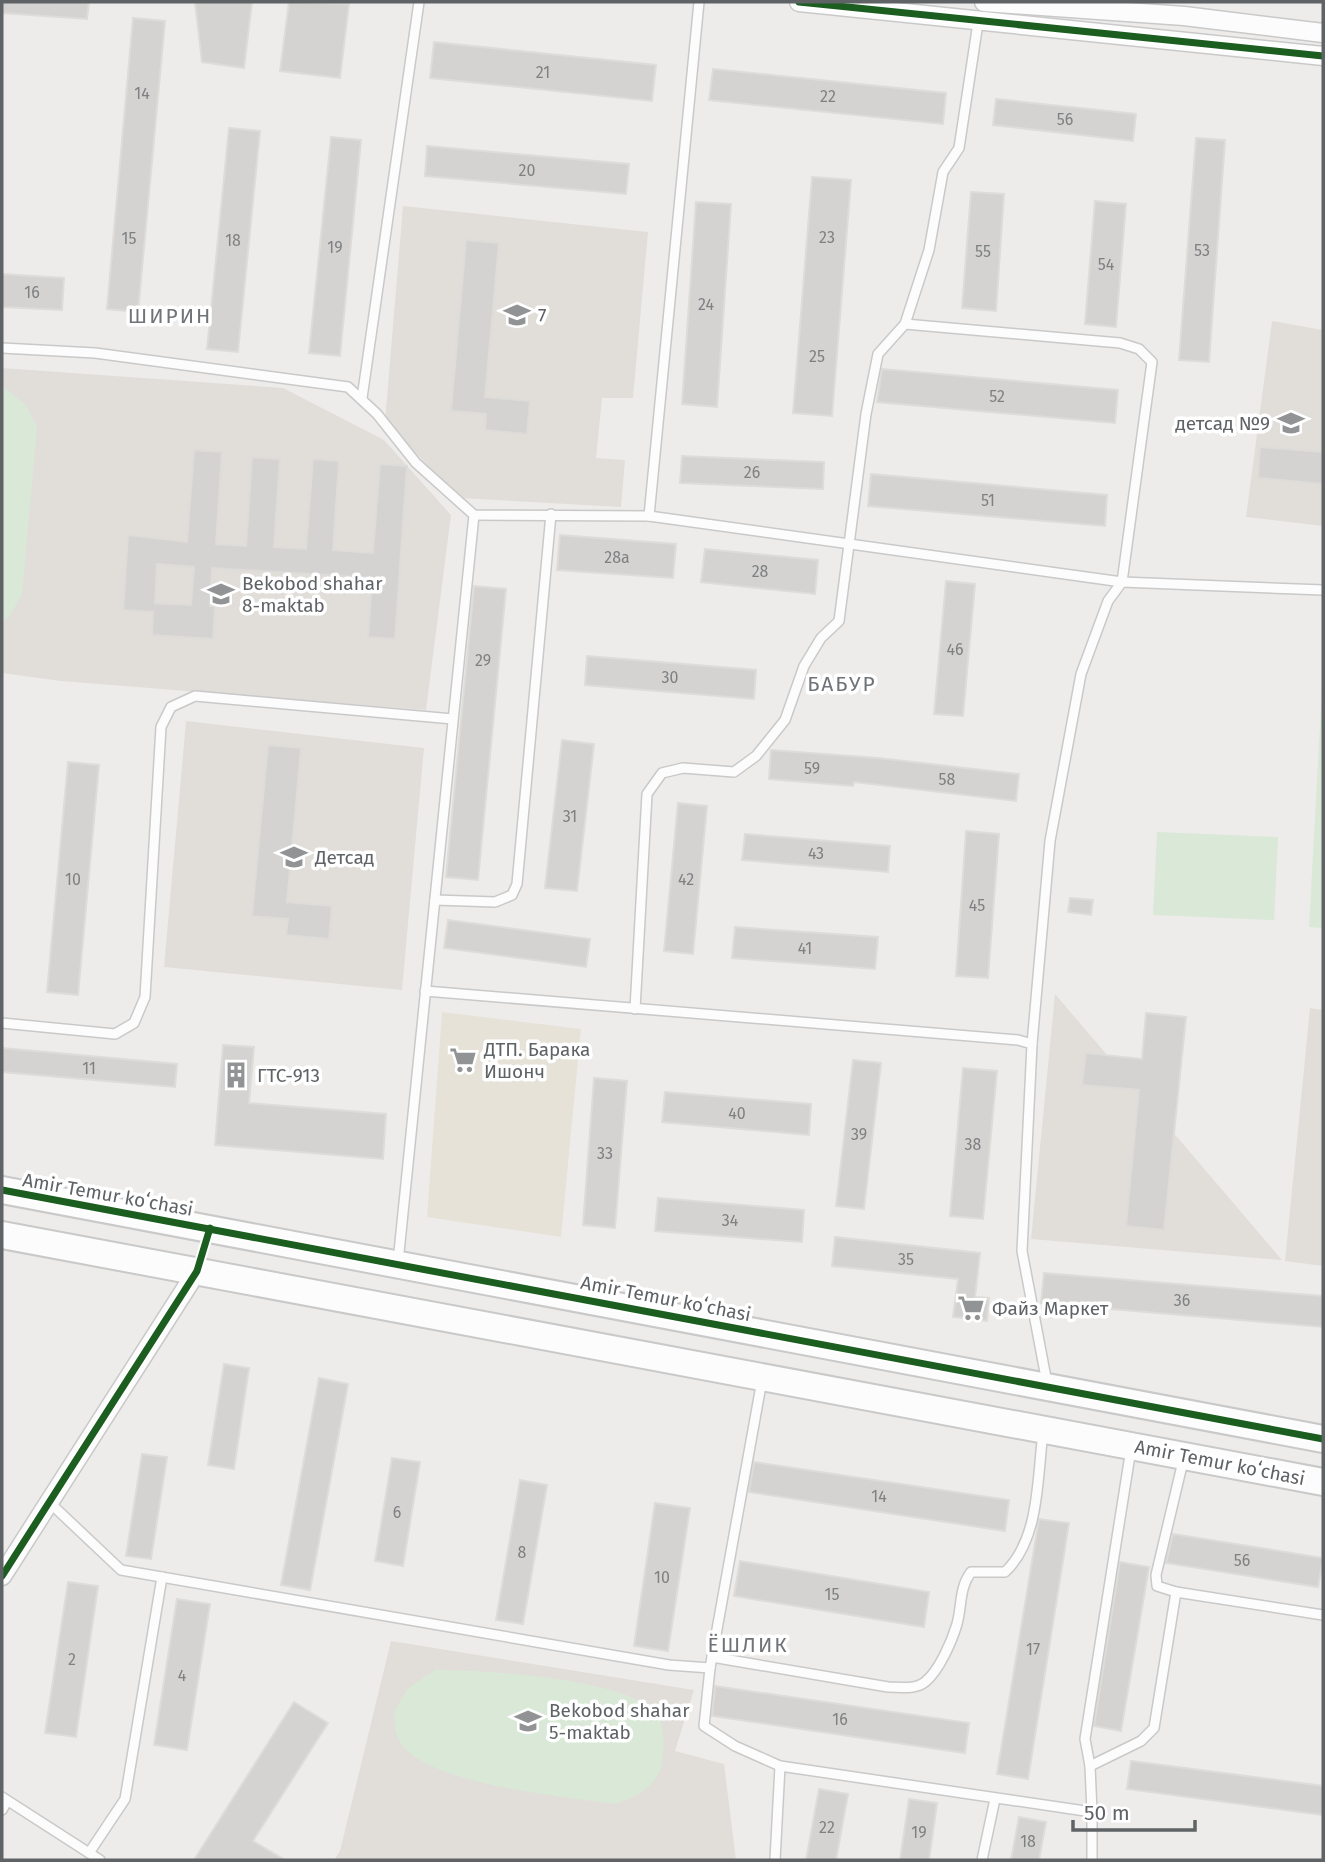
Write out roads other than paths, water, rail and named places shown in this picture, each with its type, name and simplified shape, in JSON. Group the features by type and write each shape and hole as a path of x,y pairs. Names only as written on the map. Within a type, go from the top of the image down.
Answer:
{"street":[{"path":"799,2 978,23 1323,56"},
{"path":"984,2 1184,16 1323,33"},
{"path":"1086,33 1089,9"},
{"name":"Amir Temur koʻchasi","path":"2,1190 1323,1439"},
{"path":"2,1576 197,1271 210,1228"},
{"name":"Amir Temur koʻchasi","path":"2,1235 1323,1482"},
{"path":"393,1309 398,1263"},
{"path":"1044,1429 1048,1386"}],"lane":[{"path":"362,398 418,2"},
{"path":"649,516 699,2"},
{"path":"635,1009 647,794 662,773 683,768 734,772 756,756 785,720 804,666 821,638 839,621 866,414 878,354 905,324 929,250 943,172 959,148 978,23"},
{"path":"905,324 1120,343 1139,349 1152,362 1122,582 1108,601 1081,674 1050,841 1032,1044 1022,1251 1048,1386"},
{"path":"2,348 94,354 348,387 362,398 416,463 474,515 649,516 1122,582 1323,590"},
{"path":"435,900 495,902 512,895 517,884 551,514"},
{"path":"398,1263 474,515"},
{"path":"2,1023 115,1034 134,1023 145,997 161,727 171,707 195,696 453,719"},
{"path":"425,992 1018,1040 1032,1044"},
{"path":"763,1377 710,1668 704,1726 735,1746 780,1766 1092,1812"},
{"path":"712,1657 888,1687 910,1687 925,1683 937,1666 957,1625 963,1583 971,1573 1005,1572 1017,1560 1028,1539 1044,1429"},
{"path":"1092,1860 1090,1766 1085,1740 1132,1446"},
{"path":"1184,1455 1156,1575 1157,1586 1176,1592 1323,1615"},
{"path":"49,1502 121,1570 655,1663 710,1668"},
{"path":"89,1853 125,1799 162,1577"},
{"path":"1090,1766 1141,1741 1154,1728 1176,1592"},
{"path":"775,1860 780,1766"},
{"path":"2,1810 5,1799 100,1860"},
{"path":"982,1860 995,1799"}],"place":[{"name":"7","path":"517,315"},
{"name":"детсад №9","path":"1291,423"},
{"name":"Bekobod shahar 8-maktab","path":"221,594"},
{"name":"Детсад","path":"294,857"},
{"name":"ДТП. Барака Ишонч","path":"463,1060"},
{"name":"ГТС-913","path":"236,1075"},
{"name":"Файз Маркет","path":"971,1308"},
{"name":"Bekobod shahar 5-maktab","path":"528,1721"}],"district":[{"name":"ШИРИН","path":"170,316"},
{"name":"БАБУР","path":"842,684"},
{"name":"ЁШЛИК","path":"748,1645"}]}
